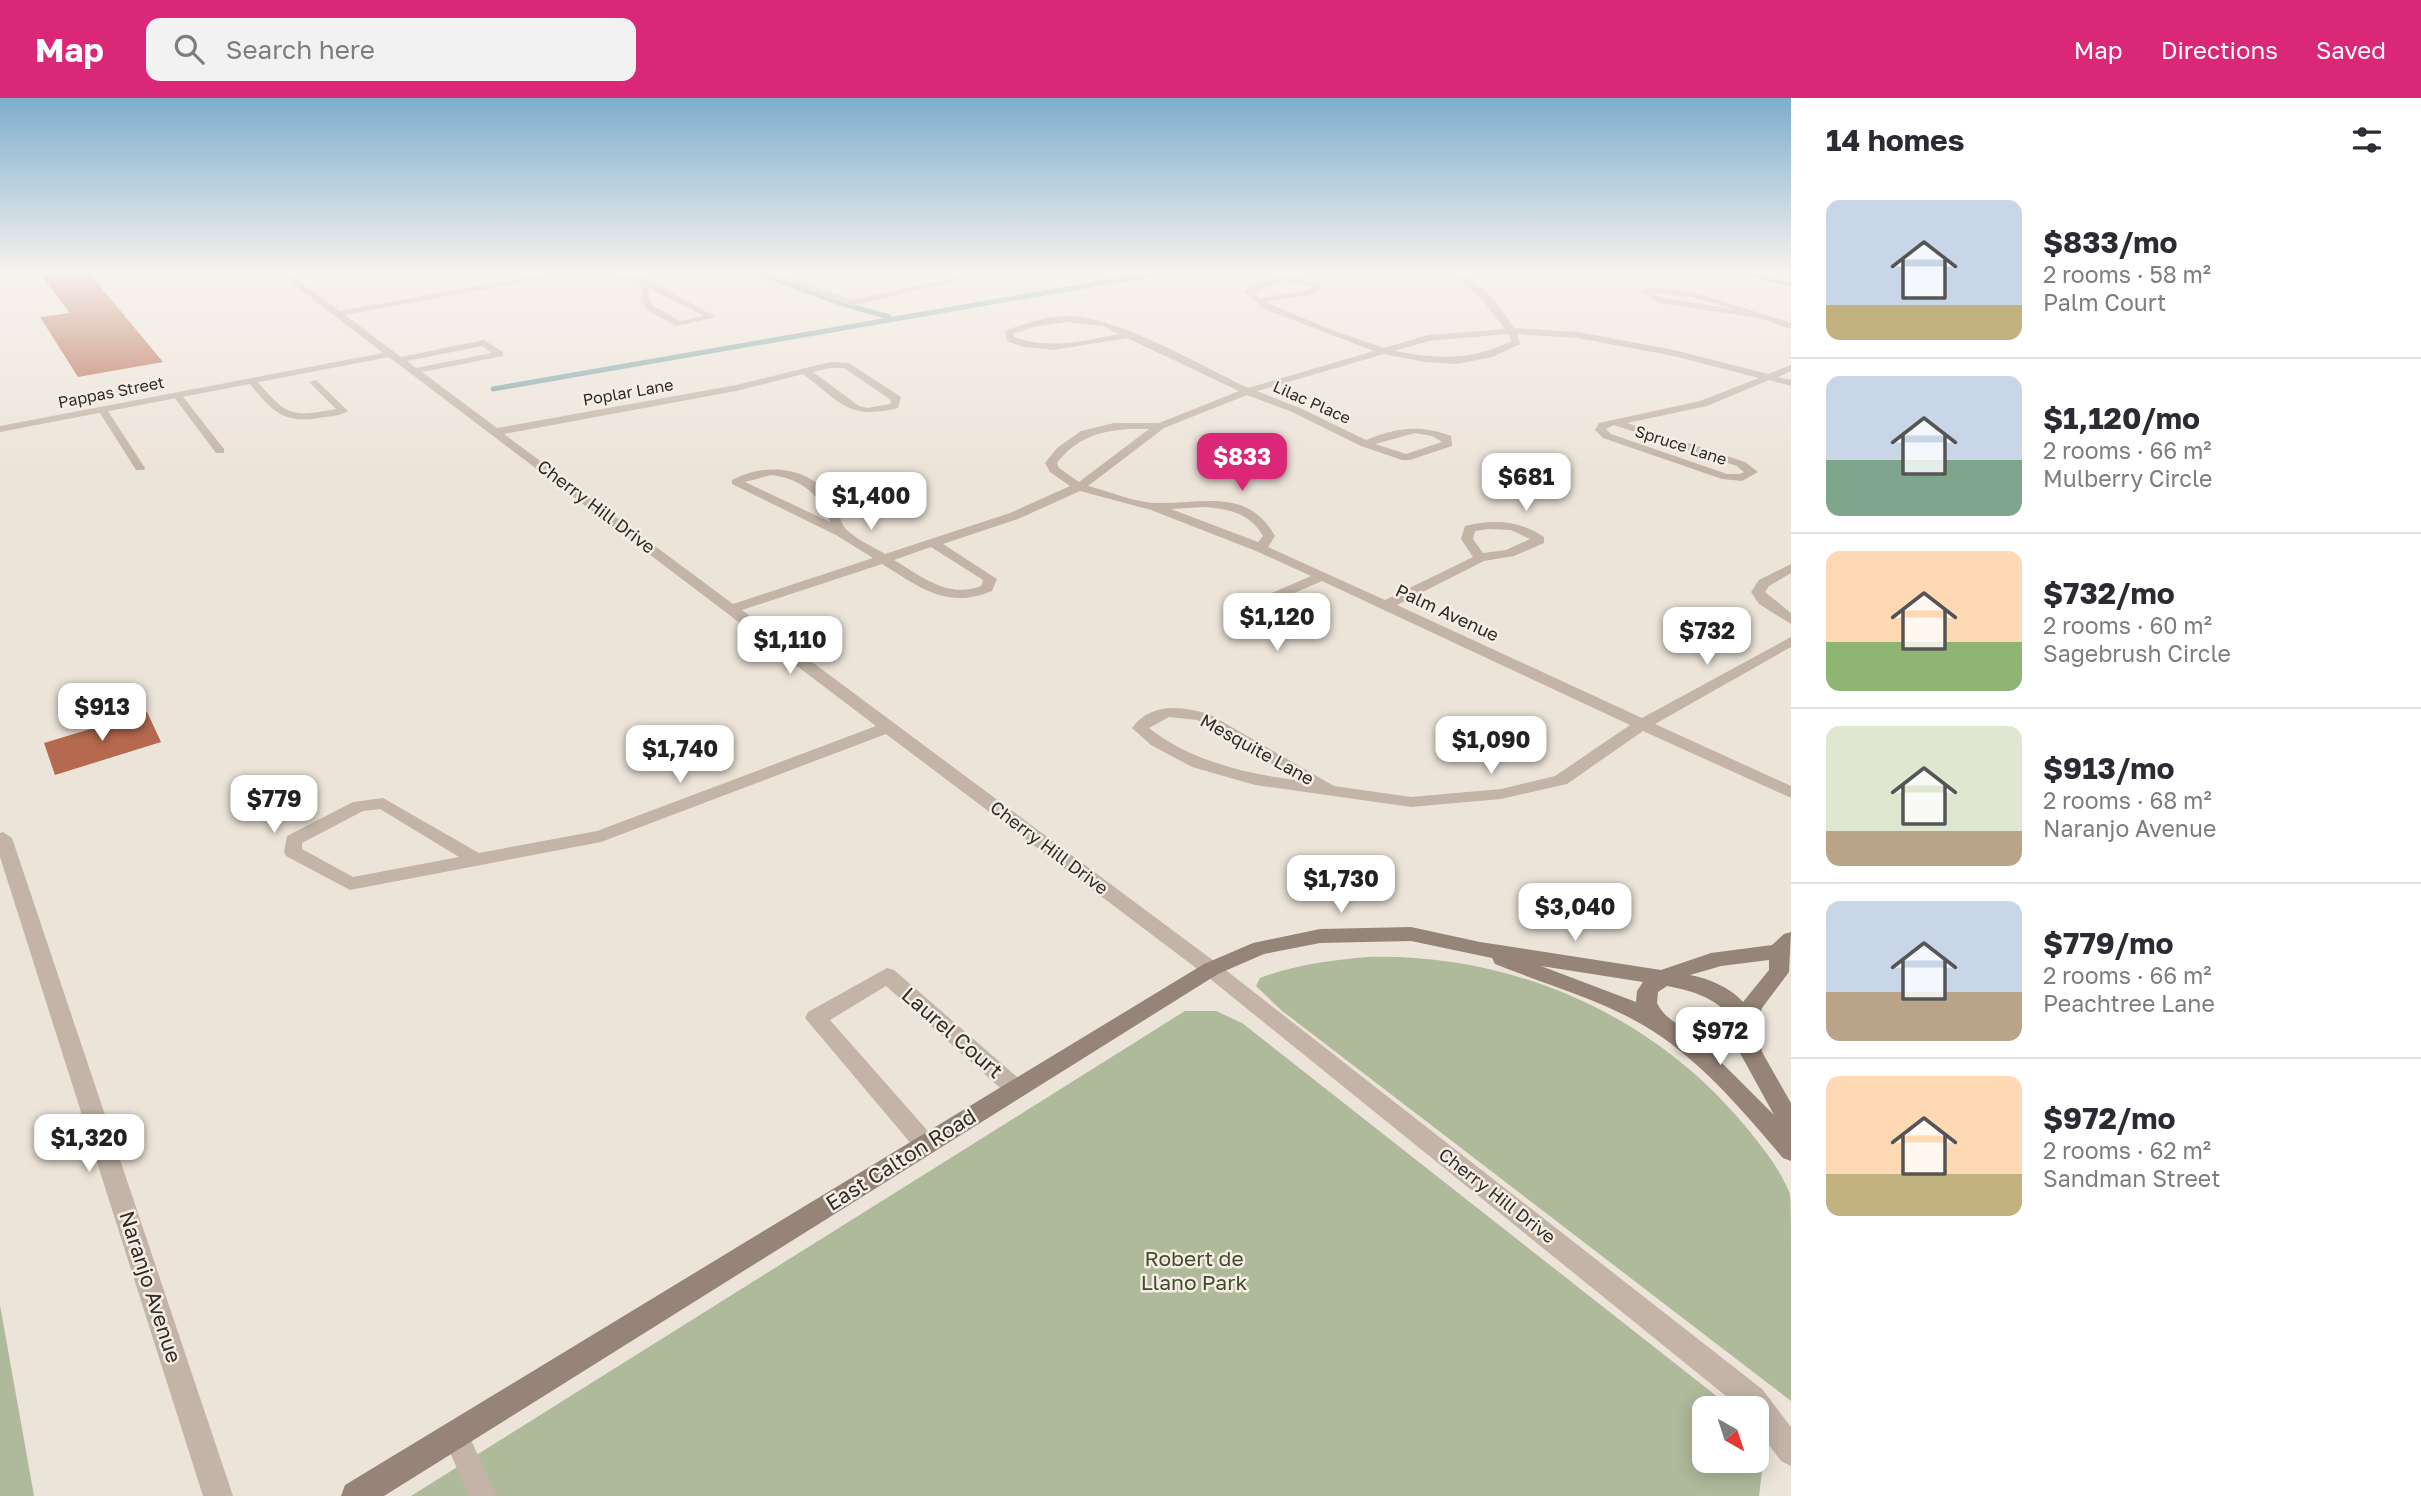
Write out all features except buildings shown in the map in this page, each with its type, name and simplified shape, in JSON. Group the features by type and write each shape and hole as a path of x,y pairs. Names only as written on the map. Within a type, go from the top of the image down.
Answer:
{"main road":[{"name":"East Calton Road","path":"356,1496 1210,970 1260,948 1320,936 1411,934 1480,949 1667,977 1680,970 1714,960 1787,948 1779,972 1752,1005 1746,1025"},
{"name":"East Calton Road","path":"1480,949 1597,996 1668,1030"},
{"path":"1791,1124 1751,1053 1746,1025 1739,1009 1720,993 1700,984 1667,977 1650,987 1646,1001 1656,1018 1722,1075 1791,1150"},
{"path":"1668,1030 1691,1040 1720,1045 1741,1038 1746,1025"}],"street":[{"name":"Cherry Hill Drive","path":"371,338 1210,970 1752,1399 1791,1451"},
{"name":"Lilac Place","path":"1010,338 1021,344 1053,349 1111,338"},
{"name":"Lilac Place","path":"1136,338 1247,391 1296,410 1364,444 1406,458 1448,444 1447,438 1415,429 1400,431 1364,444"},
{"path":"1347,338 1380,352 1419,358 1462,359 1503,351 1517,342 1515,338"},
{"path":"732,609 1014,516 1079,487 1160,426 1247,391 1427,338"},
{"path":"1598,338 1791,383"},
{"name":"Pappas Street","path":"0,429 252,381 484,343 500,354 415,371"},
{"name":"Poplar Lane","path":"496,432 736,388 805,371 846,365 897,399 894,406 867,411 856,409 805,371"},
{"name":"Spruce Lane","path":"1615,422 1741,464 1752,472 1742,478 1707,472 1607,436 1600,430 1603,425 1615,422 1703,404 1791,368"},
{"path":"1079,487 1054,470 1051,463 1069,440 1103,428 1125,425 1160,426"},
{"path":"840,532 826,498 791,473 779,470 762,471 736,482 840,532 929,587 952,594 970,595 987,588 990,579 935,544"},
{"name":"Palm Avenue","path":"1079,487 1155,507 1261,548 1791,793"},
{"path":"1155,507 1183,503 1216,504 1243,511 1265,524 1269,536 1261,548"},
{"path":"1385,606 1480,558 1509,553 1539,540 1509,525 1487,523 1469,529 1467,540 1480,558"},
{"path":"1791,568 1764,583 1758,592 1764,601 1791,620"},
{"path":"1280,594 1324,613 1279,636 1233,613 1321,577"},
{"name":"Mesquite Lane","path":"1332,792 1203,717 1180,710 1148,719 1140,728 1157,742 1198,763 1261,781 1332,792 1411,802 1501,794 1561,779 1642,725 1791,640"},
{"path":"477,860 383,803 359,806 293,840 293,852 350,884 477,860 601,836 889,727"},
{"name":"Naranjo Avenue","path":"1,833 218,1496"},
{"name":"Laurel Court","path":"926,1145 816,1018 887,975 1016,1089"}],"lane":[{"path":"252,381 280,413 298,419 343,411 313,382"},
{"path":"177,395 220,451"},
{"path":"103,410 140,468"},
{"path":"455,1434 483,1496"}],"green space":[{"path":"1368,957 1421,958 1473,966 1523,978 1572,996 1619,1020 1663,1048 1703,1082 1740,1120 1775,1165 1790,1194 1791,1401 1281,1010 1256,986 1260,978 1286,970"},
{"name":"Robert de Llano Park","path":"1185,1011 1216,1011 1242,1023 1717,1396 1692,1396 1692,1474 1762,1474 1759,1496 411,1496"},
{"path":"0,1305 34,1496 0,1496"}],"waterway":[{"path":"493,389 784,338"}]}
